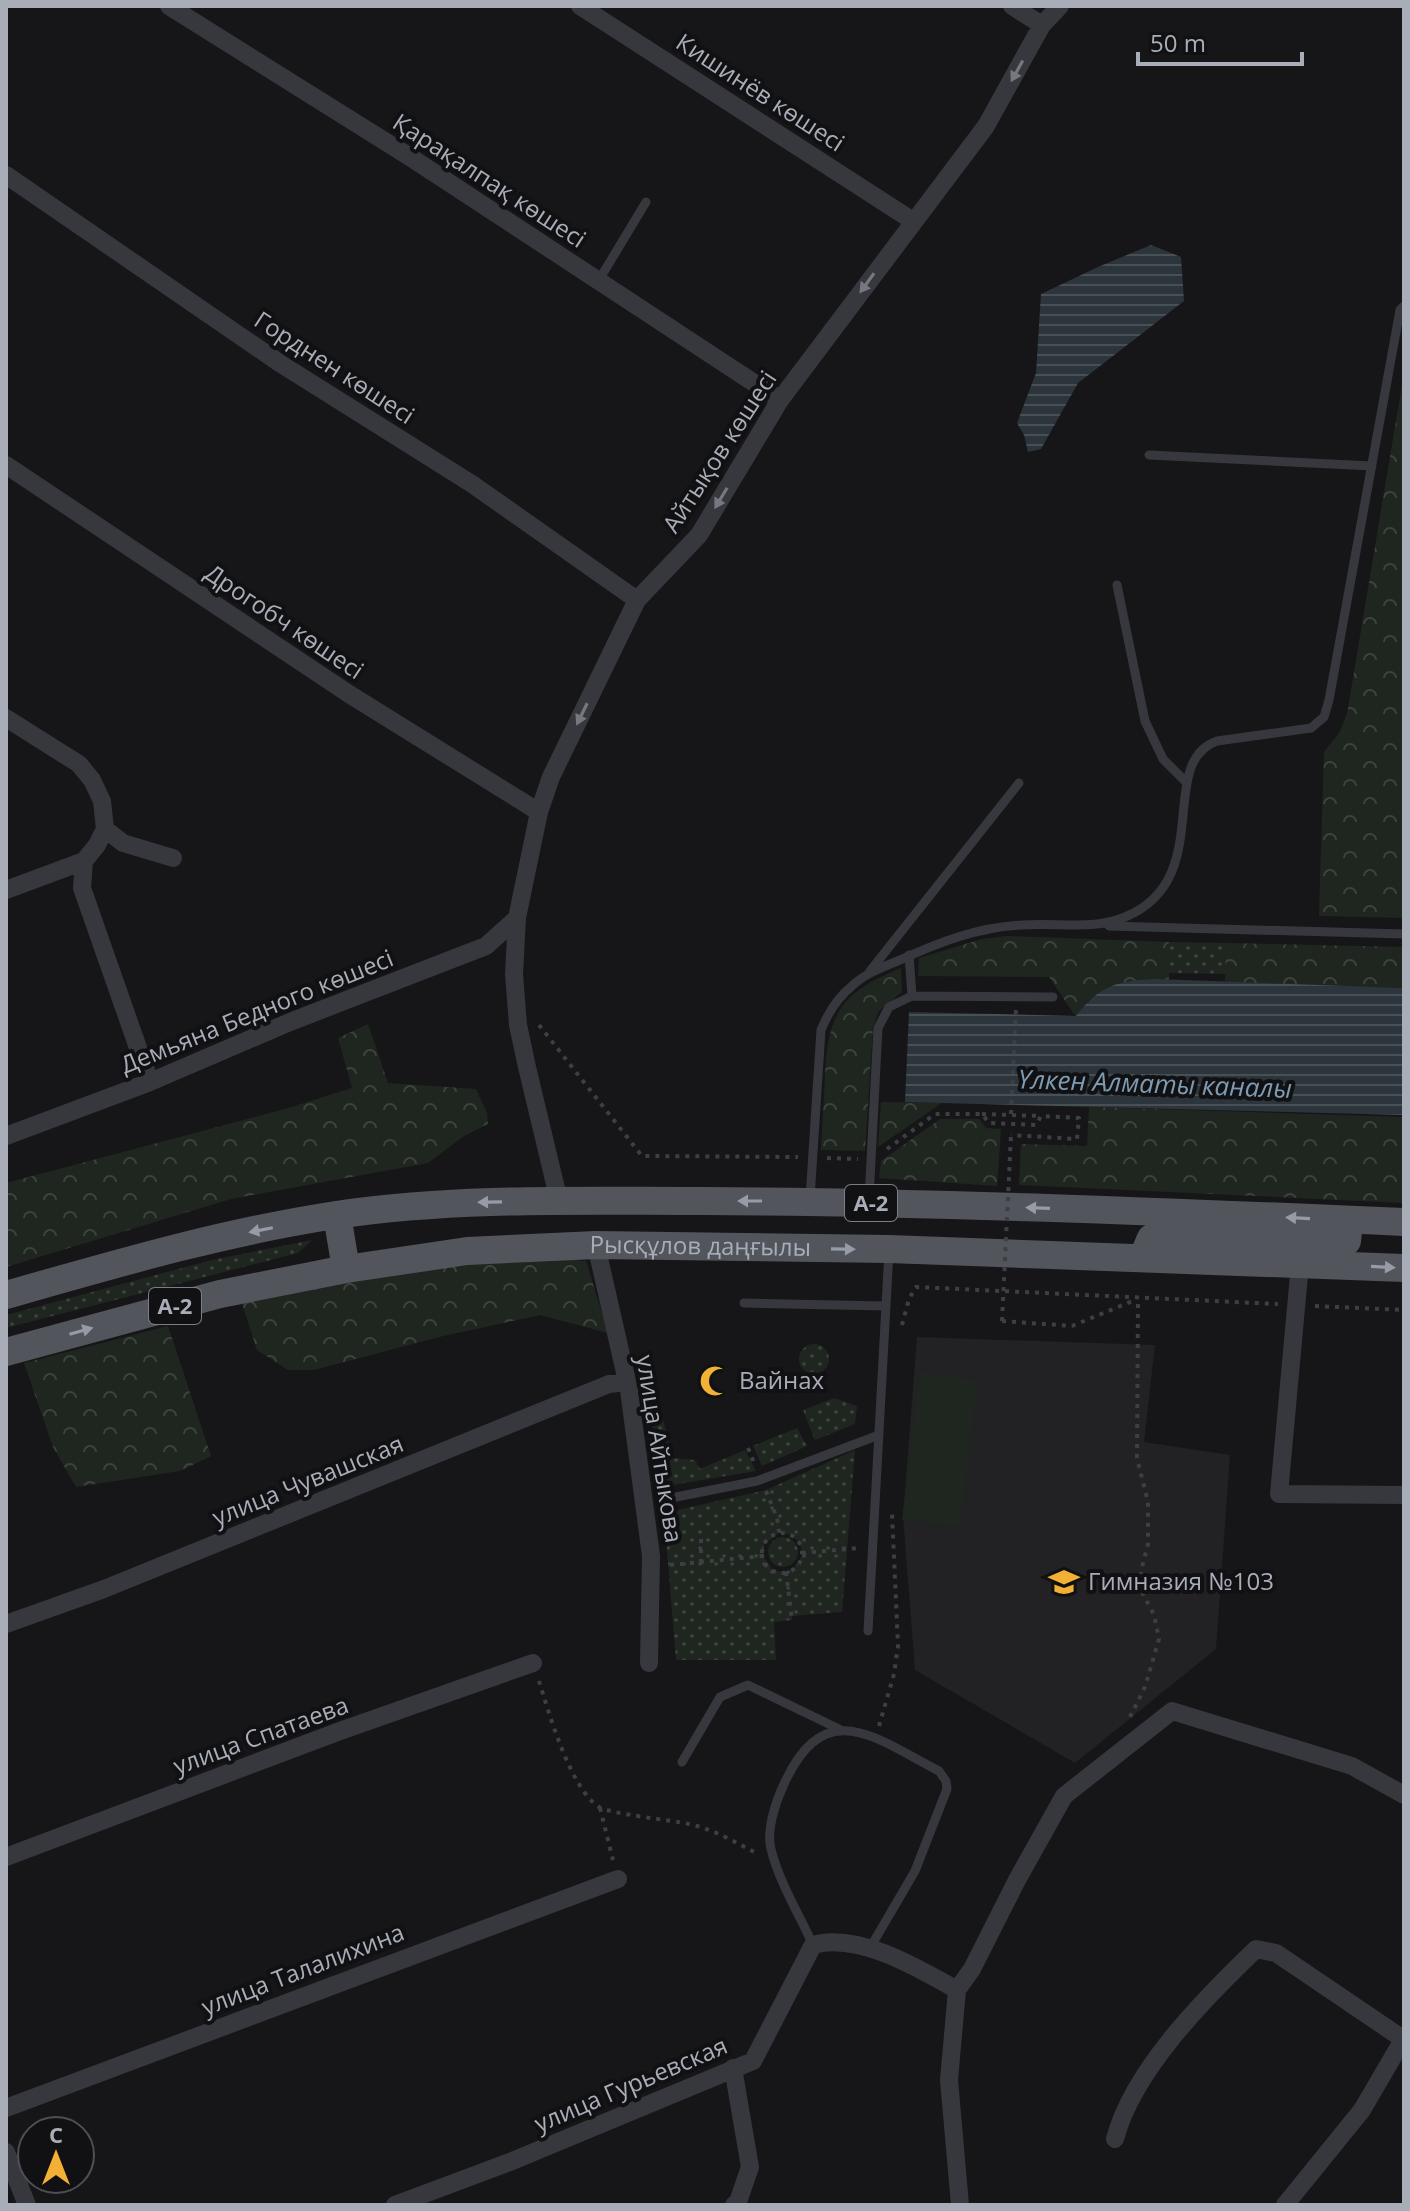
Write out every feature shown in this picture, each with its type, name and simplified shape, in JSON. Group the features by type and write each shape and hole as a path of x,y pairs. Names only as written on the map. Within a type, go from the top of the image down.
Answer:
{"main road":[{"name":"Рысқұлов даңғылы","path":"6,1295 205,1241 337,1215 469,1202 810,1201 1404,1222"},
{"path":"806,1249 810,1201"},
{"path":"337,1215 346,1269"},
{"path":"1143,1257 1151,1238 1341,1245 1347,1241 1349,1220"},
{"name":"Рысқұлов даңғылы","path":"6,1352 220,1294 346,1269 467,1251 596,1245 889,1249 1404,1268"}],"street":[{"name":"Қарақалпақ көшесі","path":"169,6 599,280 780,400"},
{"name":"Кишинёв көшесі","path":"580,6 913,221"},
{"path":"1012,6 1042,25"},
{"name":"Айтықов көшесі","path":"559,1201 518,1025 514,974 517,918 539,812 551,777 637,600 699,535 780,400 986,126 1042,25 1060,6"},
{"name":"Горднен көшесі","path":"6,175 281,364 472,484 637,600"},
{"name":"Дрогобч көшесі","path":"6,465 349,694 539,812"},
{"path":"6,718 79,764 92,780 102,801 105,829 84,861 6,890"},
{"path":"105,829 123,843 173,858"},
{"path":"84,861 82,888 150,1082"},
{"name":"Демьяна Бедного көшесі","path":"6,1136 150,1082 290,1022 486,946 517,918"},
{"name":"улица Айтыкова","path":"596,1245 627,1382 651,1556 649,1663"},
{"path":"1300,1264 1279,1494 1404,1495"},
{"name":"улица Чувашская","path":"6,1624 104,1589 609,1384 627,1382"},
{"name":"улица Спатаева","path":"6,1857 340,1731 533,1663"},
{"path":"960,2205 949,2080 957,1990 972,1969 1064,1796 1172,1711 1352,1766 1404,1795"},
{"name":"улица Талалихина","path":"6,2108 618,1879"},
{"path":"813,1945 825,1942 870,1948 957,1990"},
{"name":"улица Гурьевская","path":"395,2205 510,2162 753,2061 813,1945"},
{"path":"1115,2139 1120,2121 1155,2062 1202,2000 1256,1949 1276,1953 1404,2038 1362,2110 1285,2205"},
{"path":"733,2068 750,2167 738,2202 734,2205"},
{"path":"6,2152 27,2205"}],"lane":[{"path":"599,280 646,202"},
{"path":"1102,926 1145,907 1168,882 1180,840 1189,765 1206,745 1311,728 1324,717 1400,310 1404,306"},
{"path":"1149,455 1372,466"},
{"path":"1117,585 1145,721 1163,759 1186,782"},
{"path":"810,1201 821,1030 828,1014 839,998 867,974 1019,783"},
{"path":"867,974 960,935 1024,924 1404,934"},
{"path":"909,955 912,996"},
{"path":"869,1203 878,1028 889,1007 912,996 1053,997"},
{"path":"868,1631 889,1249"},
{"path":"744,1303 885,1306"},
{"path":"676,1497 762,1479 879,1435"},
{"path":"682,1762 720,1697 748,1685 839,1729 866,1733 939,1771 947,1789 915,1871 870,1948"},
{"path":"813,1945 770,1846 773,1820 778,1798 796,1758 818,1737 839,1729"}],"path":[{"path":"1011,1114 1016,1008"},
{"path":"533,1014 642,1156 871,1160 935,1114 1079,1118 1077,1139 1011,1135 1002,1321 1072,1326 1138,1299"},
{"path":"982,1114 989,1123 1036,1125 1041,1116"},
{"path":"901,1329 909,1299 916,1287 1404,1310"},
{"path":"1126,1725 1145,1687 1159,1639 1154,1615 1143,1594 1141,1571 1148,1544 1148,1502 1137,1458 1138,1299"},
{"path":"762,1479 777,1518 779,1533"},
{"path":"876,1738 894,1674 898,1646 891,1503"},
{"path":"779,1533 786,1533 797,1540 802,1553 798,1565 786,1572 768,1567 763,1556 764,1544 779,1533"},
{"path":"701,1539 701,1562"},
{"path":"802,1553 873,1547"},
{"path":"668,1566 763,1556"},
{"path":"786,1572 792,1620"},
{"path":"533,1663 555,1734 584,1791 600,1808 618,1879"},
{"path":"600,1808 692,1824 721,1834 776,1863"}],"shaded area":[{"name":"Гимназия №103","path":"917,1337 1155,1345 1144,1442 1230,1455 1216,1649 1075,1763 915,1670 903,1516"}],"green space":[{"path":"1404,373 1404,918 1319,916 1324,752 1339,733 1347,714"},
{"path":"1007,936 1169,942 1169,980 1155,979 1089,1000 1076,1017 1049,977 918,976 919,958 982,939"},
{"path":"1169,942 1226,943 1226,974 1169,973"},
{"path":"1226,943 1404,947 1404,988 1225,982"},
{"path":"901,968 902,992 879,1011 873,1027 865,1151 821,1150 827,1053 835,1020 852,996"},
{"path":"368,1024 388,1083 476,1089 487,1113 488,1124 464,1136 428,1163 231,1199 6,1267 6,1183 285,1109 352,1088 338,1038"},
{"path":"881,1102 942,1103 878,1147"},
{"path":"1089,1107 1404,1117 1404,1203 1019,1185 1021,1144 1087,1146"},
{"path":"940,1119 979,1119 986,1128 1001,1129 997,1186 879,1178 881,1161"},
{"path":"312,1240 298,1253 6,1328 6,1315 212,1260"},
{"path":"540,1257 586,1261 608,1333 540,1315 439,1337 314,1370 288,1370 257,1350 242,1304 407,1270"},
{"path":"168,1326 211,1456 180,1471 76,1487 53,1447 24,1363"},
{"path":"814,1344 825,1348 829,1359 825,1370 814,1374 803,1370 799,1359 803,1348"},
{"path":"920,1372 978,1380 960,1527 902,1520"},
{"path":"646,1381 661,1412 669,1442 657,1462"},
{"path":"834,1398 857,1406 855,1424 815,1440 803,1410"},
{"path":"797,1428 807,1446 762,1466 753,1446"},
{"path":"745,1450 756,1471 660,1487 659,1476 672,1458 695,1460 700,1469"},
{"path":"855,1450 842,1612 792,1616 792,1620 774,1622 776,1660 676,1660 664,1513 766,1490","holes":["779,1533 795,1538 802,1552 799,1562 784,1571 773,1570 763,1556 764,1544"]},
{"path":"783,1537 794,1541 798,1552 794,1563 783,1567 772,1563 768,1552 772,1541"}],"water":[{"path":"1151,245 1181,257 1184,301 1078,383 1041,449 1028,452 1017,423 1036,373 1041,294"},
{"name":"Үлкен Алматы каналы","path":"1155,979 1404,988 1404,1115 905,1102 909,1012 1076,1016 1093,997 1110,987 1130,981"}],"place":[{"name":"Вайнах","path":"715,1381"},
{"name":"Гимназия №103","path":"1064,1582"}]}
